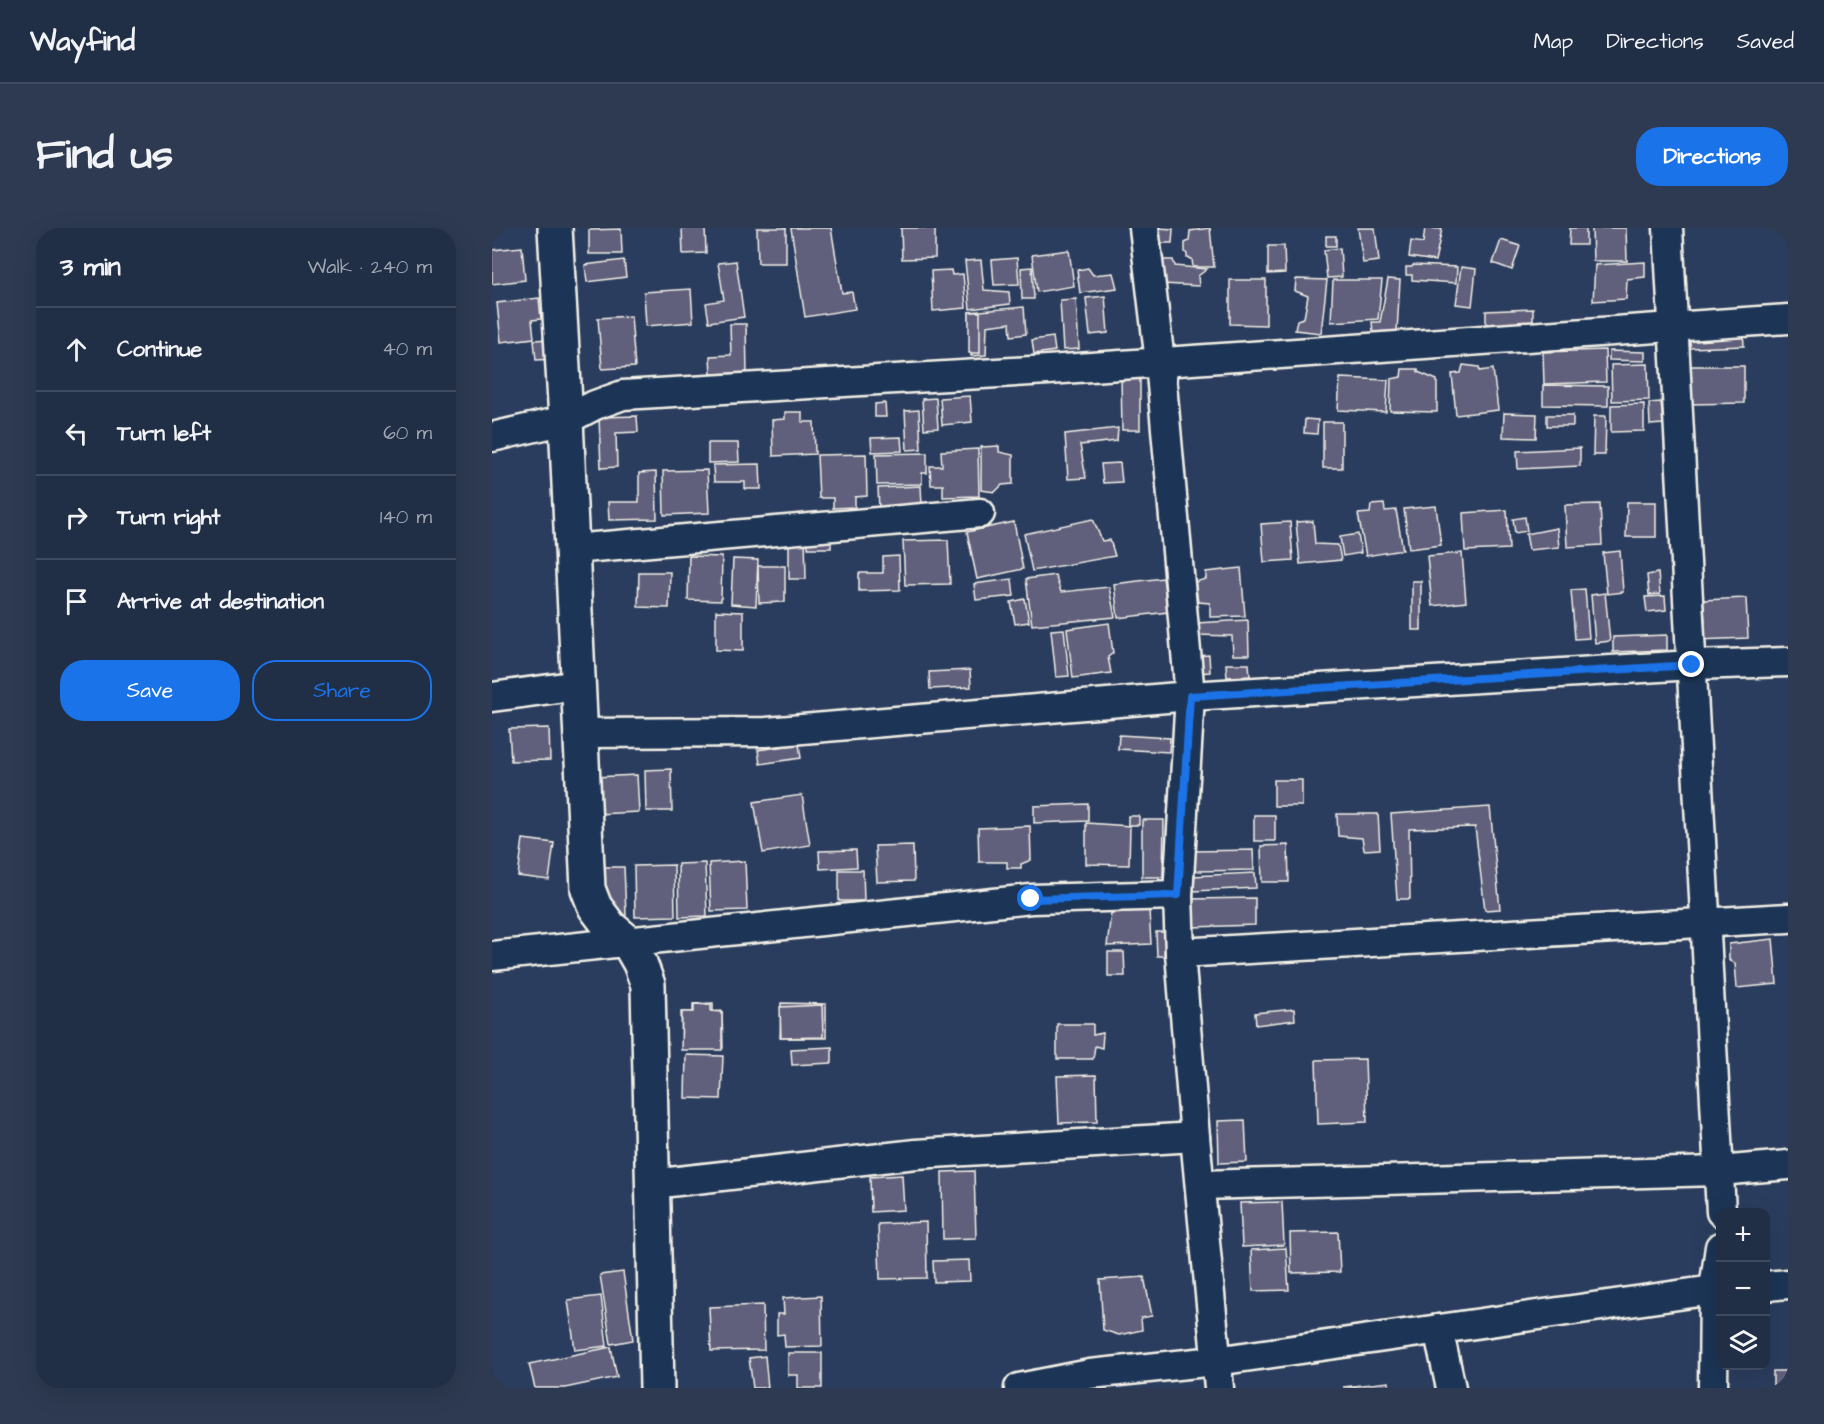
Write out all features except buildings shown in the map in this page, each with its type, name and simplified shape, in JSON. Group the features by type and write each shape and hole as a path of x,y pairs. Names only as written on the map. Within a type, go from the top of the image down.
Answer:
{"street":[{"path":"555,228 588,889 595,907 610,927 628,942 640,963 648,985 657,1388"},
{"path":"1144,228 1160,362 1190,696 1178,895 1180,953 1218,1375"},
{"path":"1668,228 1721,1208"},
{"path":"492,437 566,420 595,405 622,395 1160,362 1788,319"},
{"path":"572,549 980,513"},
{"path":"581,733 766,732 1190,696 1692,665 1788,662"},
{"path":"492,696 579,685"},
{"path":"492,956 1031,899 1178,895"},
{"path":"1180,953 1788,918"},
{"path":"652,1184 916,1154 1195,1137"},
{"path":"1200,1185 1719,1171 1788,1165"},
{"path":"1770,1286 1788,1284"},
{"path":"1019,1388 1090,1374 1218,1375 1438,1329 1716,1289"},
{"path":"1713,1388 1716,1314"},
{"path":"1438,1329 1451,1388"}],"route":[{"path":"1031,899 1178,895 1190,696 1692,665"}]}
